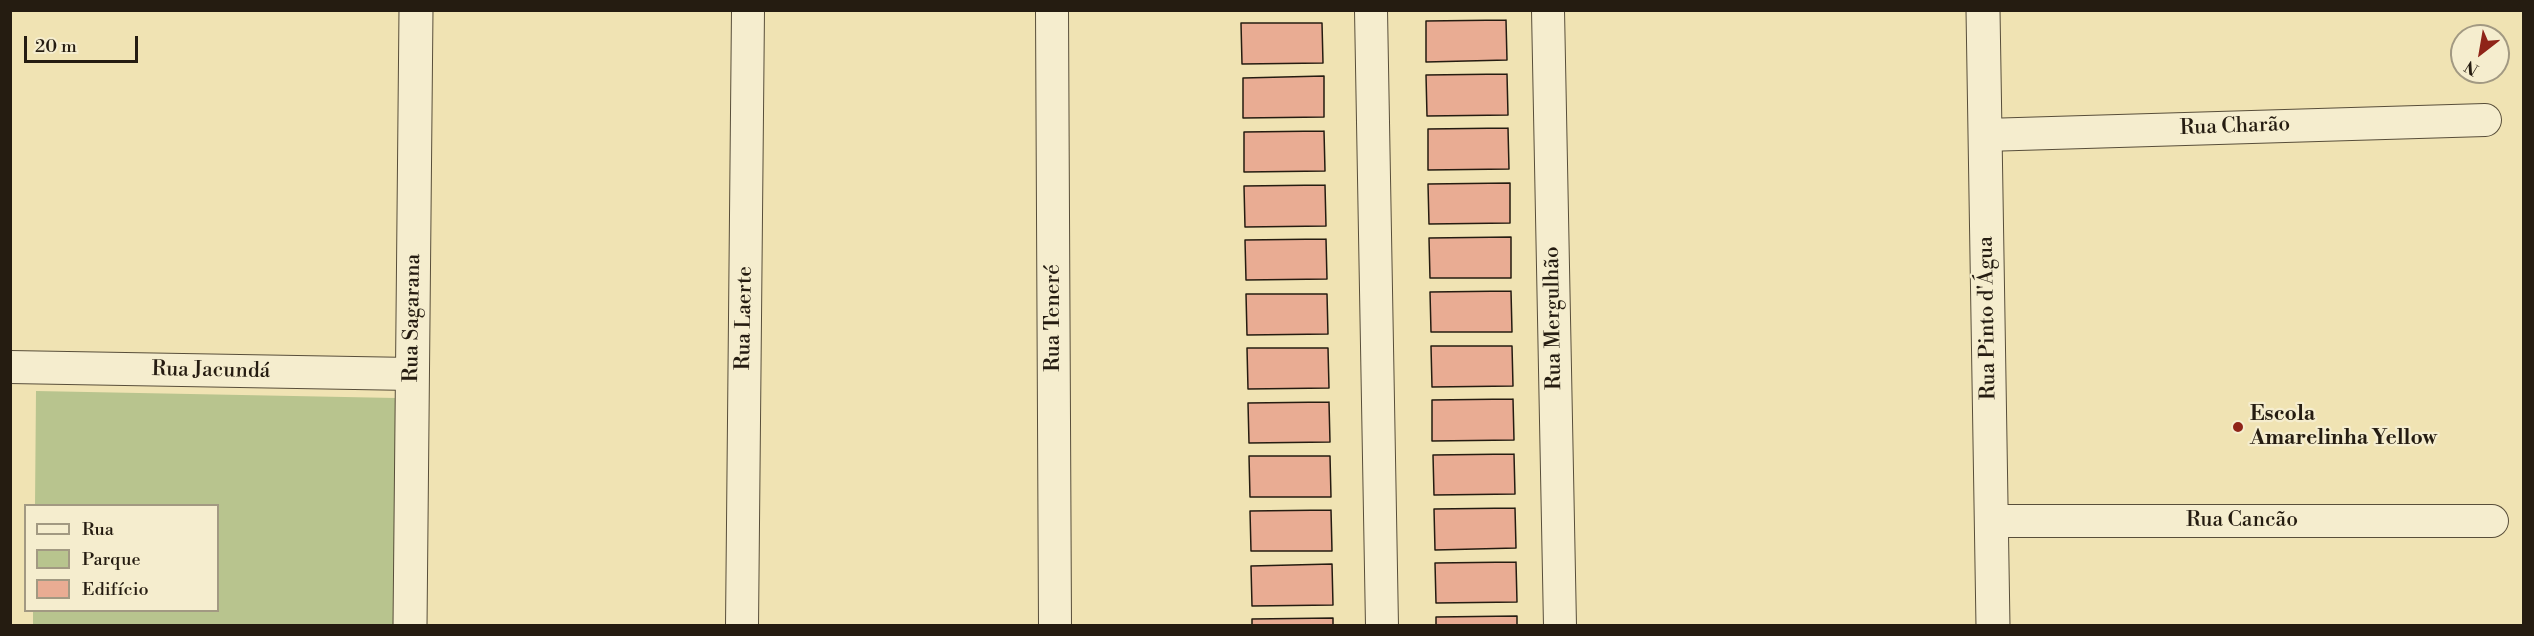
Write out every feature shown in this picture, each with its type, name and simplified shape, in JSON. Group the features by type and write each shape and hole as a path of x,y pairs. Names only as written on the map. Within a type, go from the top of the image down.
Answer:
{"street":[{"name":"Rua Sagarana","path":"410,626 416,10"},
{"name":"Rua Laerte","path":"742,626 748,10"},
{"name":"Rua Teneré","path":"1052,10 1055,626"},
{"path":"1371,10 1382,626"},
{"name":"Rua Mergulhão","path":"1548,10 1560,626"},
{"name":"Rua Pinto d'Água","path":"1983,10 1993,626"},
{"name":"Rua Charão","path":"1985,135 2486,120"},
{"name":"Rua Jacundá","path":"10,368 412,374"},
{"name":"Rua Cancão","path":"1991,521 2492,521"}],"green space":[{"path":"36,391 396,398 393,625 33,626 33,612 219,612 219,504 35,504"}],"building":[{"path":"1506,20 1507,60 1426,62 1426,21"},
{"path":"1241,23 1322,23 1323,63 1242,64"},
{"path":"1507,74 1508,115 1427,116 1426,75"},
{"path":"1324,76 1324,117 1243,118 1243,78"},
{"path":"1508,128 1509,169 1428,170 1428,129"},
{"path":"1324,131 1325,171 1244,172 1244,132"},
{"path":"1510,183 1510,223 1429,224 1428,184"},
{"path":"1325,185 1326,226 1245,227 1244,186"},
{"path":"1511,237 1511,278 1430,278 1429,238"},
{"path":"1326,239 1327,279 1246,280 1245,240"},
{"path":"1511,291 1512,332 1431,332 1430,292"},
{"path":"1246,294 1327,294 1328,334 1247,335"},
{"path":"1431,346 1512,346 1513,386 1432,387"},
{"path":"1247,348 1328,348 1329,388 1248,389"},
{"path":"1513,399 1514,440 1432,441 1432,400"},
{"path":"1329,402 1330,442 1249,443 1248,403"},
{"path":"1514,454 1515,494 1434,495 1433,455"},
{"path":"1249,456 1330,456 1331,497 1250,497"},
{"path":"1515,508 1516,548 1435,550 1434,509"},
{"path":"1331,510 1332,551 1251,551 1250,511"},
{"path":"1516,562 1517,602 1436,603 1435,563"},
{"path":"1332,564 1333,605 1252,606 1251,566"},
{"path":"1517,616 1517,626 1436,626 1436,617"},
{"path":"1333,618 1333,626 1252,626 1252,619"}],"place":[{"name":"Escola Amarelinha Yellow","path":"2238,427"}]}
